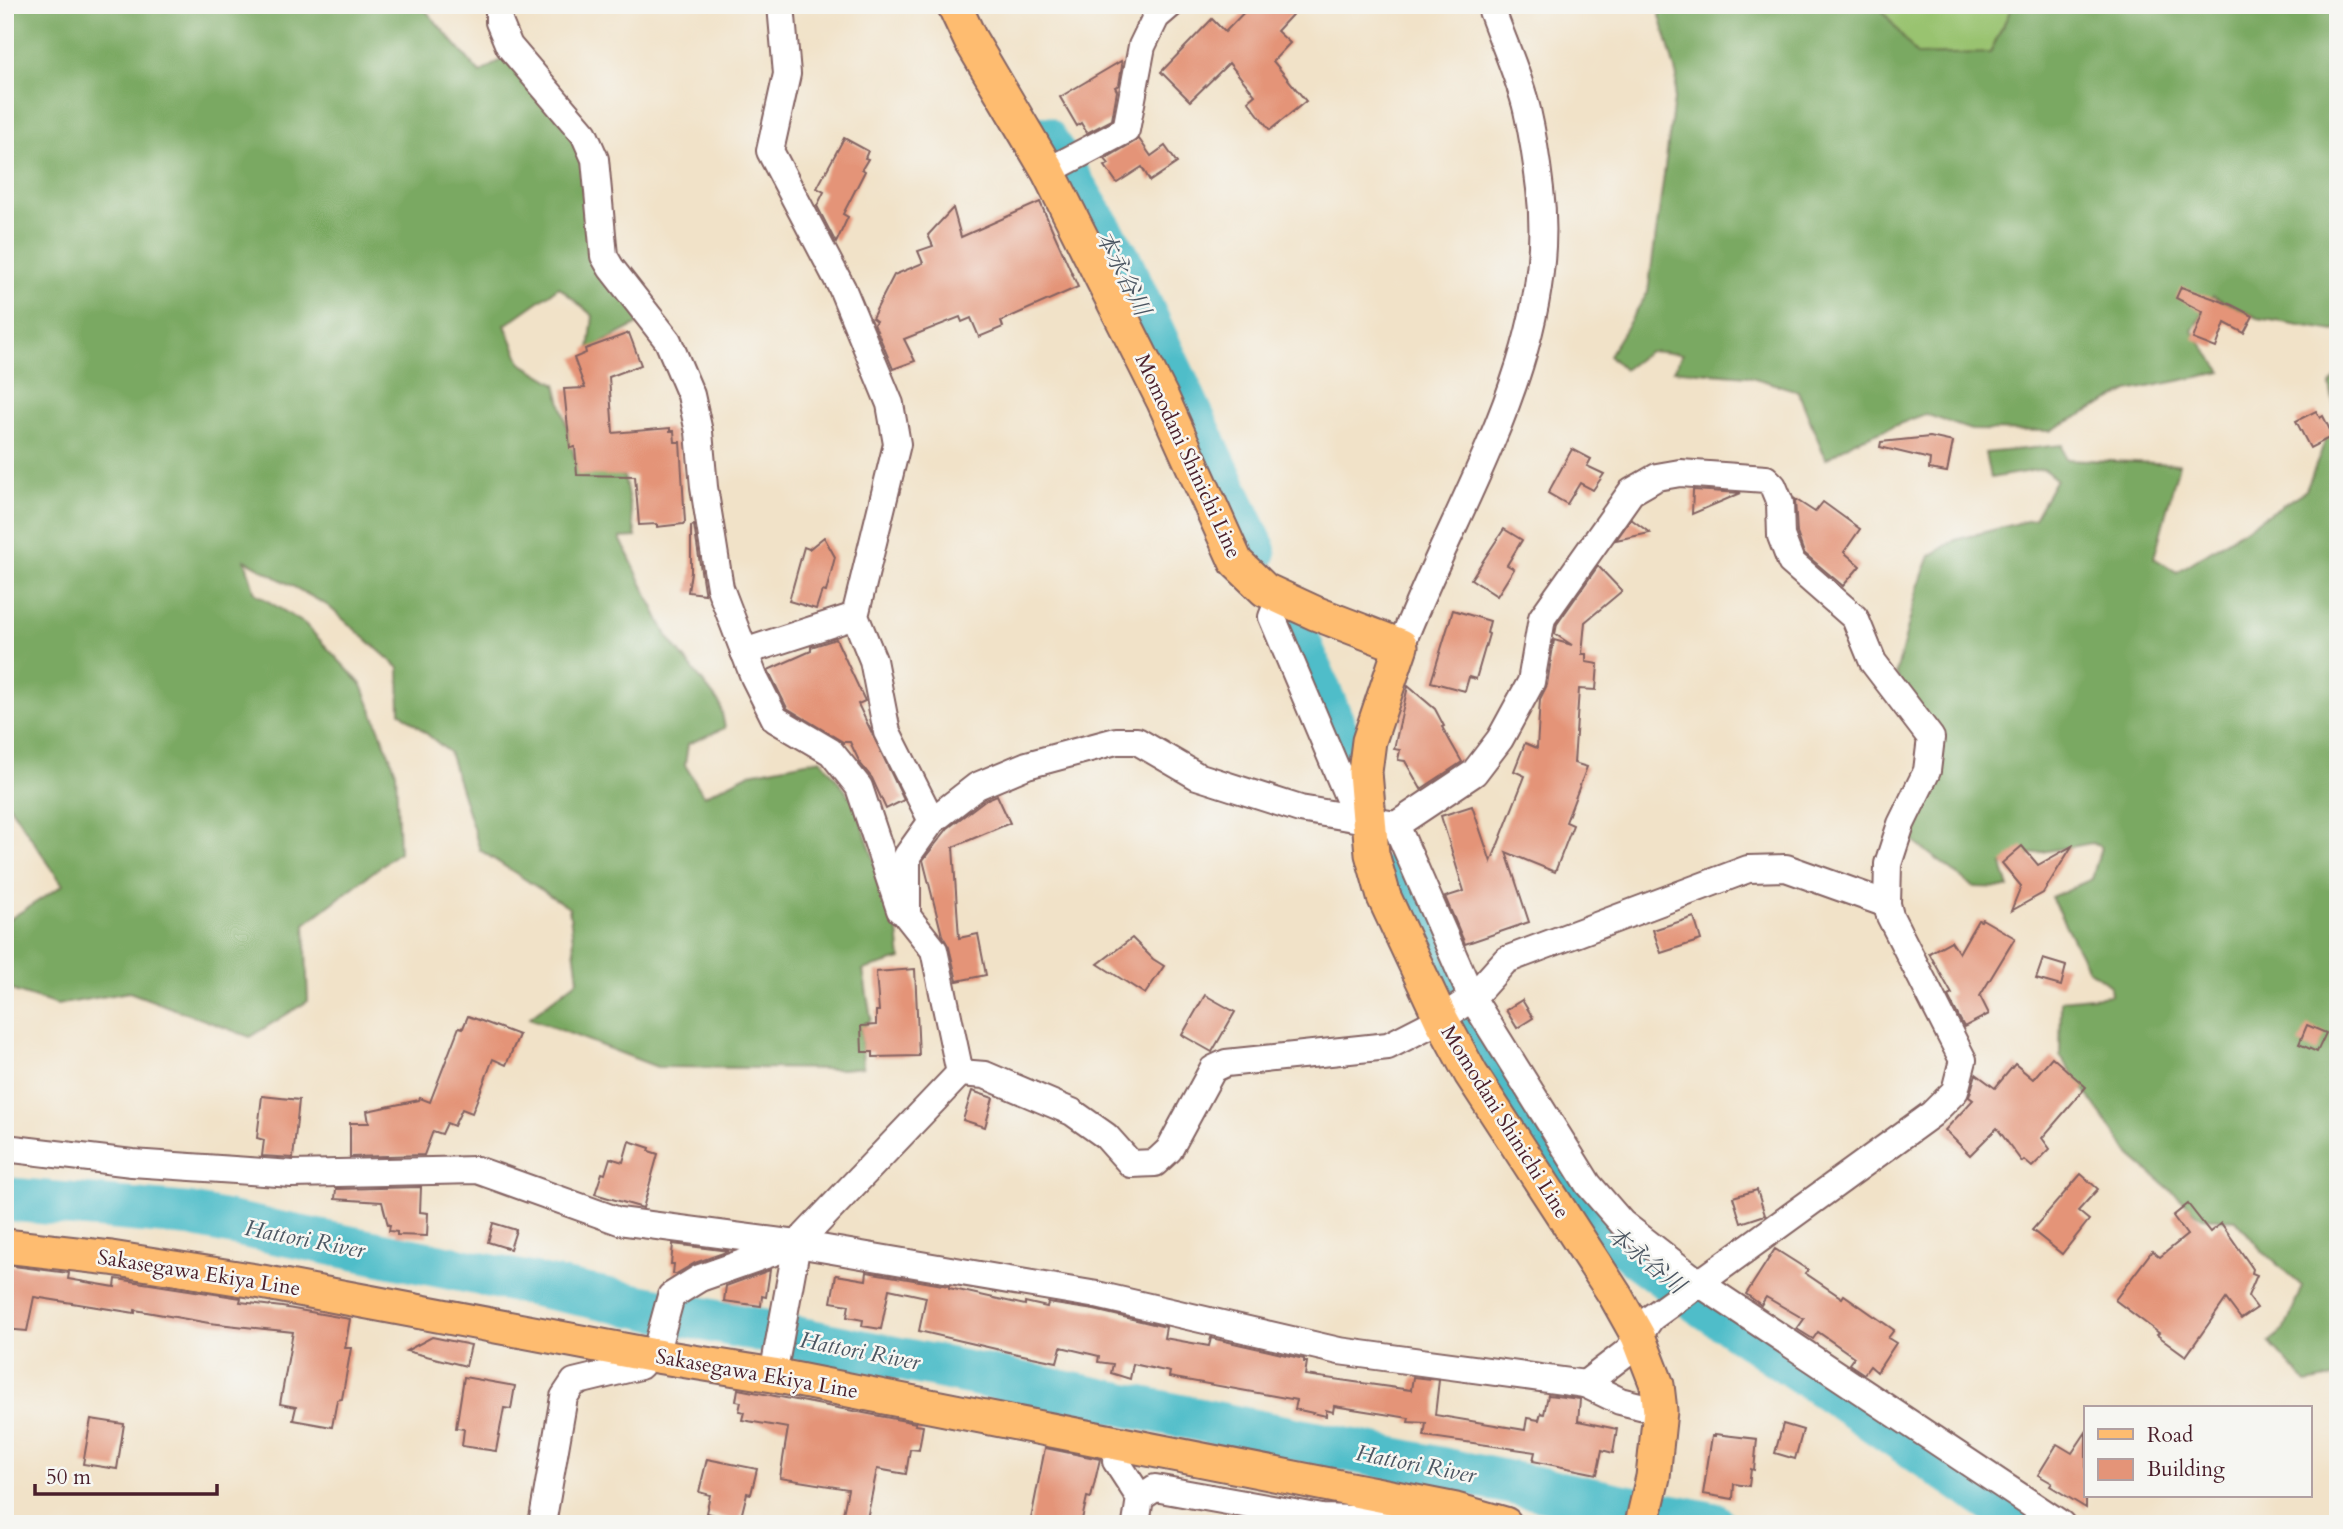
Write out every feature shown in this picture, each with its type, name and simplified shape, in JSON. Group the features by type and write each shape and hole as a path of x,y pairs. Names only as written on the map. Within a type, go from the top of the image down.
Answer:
{"main road":[{"name":"Momodani Shinichi Line","path":"954,5 970,39 1048,171 1163,400 1236,562 1265,590 1315,613 1401,646 1369,741 1365,772 1374,821 1372,854 1384,897 1441,1019 1471,1074 1615,1295 1644,1327 1660,1411 1653,1477 1642,1524"},
{"name":"Sakasegawa Ekiya Line","path":"5,1246 111,1258 655,1344 1456,1510 1505,1524"}],"street":[{"path":"499,5 499,22 509,46 584,134 595,159 604,256 668,341 691,395 699,432 704,486 720,587 754,677 775,719 831,752 859,787 899,909 934,950 960,1073"},
{"path":"781,5 787,74 770,151 842,288 890,404 897,444 855,616 873,660 887,732 932,821"},
{"path":"1048,171 1126,130 1142,46 1156,17 1170,5"},
{"path":"1401,646 1521,368 1538,286 1543,239 1541,191 1527,109 1490,5"},
{"path":"907,916 907,856 932,821 978,786 1027,765 1116,741 1137,741 1197,775 1300,809 1374,821 1474,774 1500,739 1531,682 1542,618 1631,492 1657,477 1679,473 1766,479 1773,486 1780,503 1782,536 1791,562 1855,618 1873,662 1931,738 1927,771 1901,824 1888,864 1887,904 1890,916 1963,1060 1955,1090 1932,1114 1699,1283 1644,1327 1628,1351 1585,1384"},
{"path":"1280,597 1272,617 1374,821 1472,999 1588,1184 1622,1223 1699,1283 2061,1524"},
{"path":"744,652 855,616"},
{"path":"960,1073 985,1075 1072,1112 1106,1136 1131,1164 1155,1163 1169,1150 1213,1069 1226,1063 1388,1045 1441,1019 1472,999 1506,960 1748,869 1786,868 1887,904"},
{"path":"542,1524 565,1397 574,1382 640,1366 655,1344 671,1296 700,1278 797,1244 960,1073"},
{"path":"5,1148 132,1163 292,1174 477,1170 619,1221 797,1244 1097,1295 1339,1351 1585,1384 1620,1401 1660,1411"},
{"path":"775,1367 797,1244"},
{"path":"1121,1442 1116,1461 1140,1497 1136,1524"},
{"path":"1140,1497 1155,1488 1322,1518 1444,1522 1456,1510"}],"green space":[{"path":"5,5 421,5 480,73 507,56 591,159 595,202 642,322 589,350 593,316 559,287 505,325 521,363 556,384 577,467 624,476 636,537 620,538 667,636 720,704 725,728 688,744 685,765 704,796 750,773 821,759 855,803 898,931 901,959 863,970 871,1019 861,1029 863,1067 657,1067 529,1018 578,980 569,908 480,850 449,752 400,712 399,668 327,605 245,560 255,593 305,624 362,685 396,772 399,852 305,924 308,1001 250,1037 129,992 57,1005 5,988 5,922 63,885 9,805 5,804"},
{"path":"1657,5 1878,5 1917,55 1990,53 2013,5 2338,5 2338,328 2335,331 2258,318 2213,296 2192,331 2222,372 2128,391 2050,431 1971,430 1925,414 1855,441 1826,459 1798,391 1748,376 1674,370 1682,354 1649,351 1624,370 1609,355 1648,292 1677,77"},
{"path":"1878,5 2013,5 1991,53 1917,55"},
{"path":"2338,374 2338,1377 2306,1383 2269,1342 2285,1329 2302,1286 2262,1251 2236,1220 2202,1217 2131,1156 2060,1056 2061,1000 2111,995 2110,986 2088,969 2051,897 2092,879 2101,847 2092,843 2026,855 2002,865 2009,888 1974,887 1907,837 1916,816 1937,785 1942,751 1896,674 1918,587 1930,556 1955,540 2034,519 2056,479 2043,469 1990,478 1985,453 2062,445 2065,459 2179,464 2154,558 2177,572 2306,490 2336,415 2330,385"}],"building":[{"path":"1251,5 1301,5 1277,31 1290,43 1273,61 1306,101 1270,130 1248,101 1255,95 1229,63 1190,101 1161,72 1212,19 1225,32"},
{"path":"1121,61 1112,120 1087,133 1081,123 1077,126 1060,97"},
{"path":"844,138 868,151 865,158 868,159 862,169 865,171 843,214 848,217 836,243 817,206 824,192 817,188"},
{"path":"1139,139 1151,156 1165,146 1177,163 1150,181 1142,167 1117,183 1105,166 1109,164 1105,159"},
{"path":"1040,202 1078,287 1001,321 1003,327 979,337 971,318 962,322 960,317 904,339 915,361 893,369 874,324 876,321 872,318 894,275 923,263 918,251 933,246 928,235 953,208 961,237"},
{"path":"2181,287 2232,305 2253,316 2244,333 2225,323 2216,348 2193,339 2203,312 2176,298"},
{"path":"629,333 641,365 609,377 613,433 670,428 670,431 674,431 675,442 680,442 683,524 657,527 657,524 639,525 635,476 577,475 575,447 570,448 564,389 585,388 574,358 586,353 585,349"},
{"path":"2316,411 2320,418 2323,416 2333,436 2310,448 2296,421"},
{"path":"1930,437 1953,442 1947,472 1929,469 1930,459 1880,447 1881,442"},
{"path":"1572,449 1591,459 1587,466 1604,474 1593,490 1580,483 1567,504 1548,493"},
{"path":"1693,490 1741,493 1692,514"},
{"path":"1795,499 1815,512 1823,502 1860,529 1844,552 1860,566 1843,586 1804,553 1797,533"},
{"path":"1631,519 1650,533 1616,540"},
{"path":"694,525 705,594 688,592 691,526"},
{"path":"1504,529 1522,540 1507,565 1514,569 1497,596 1471,579"},
{"path":"824,537 835,557 826,592 822,591 816,609 789,601 804,547 809,549"},
{"path":"1598,566 1622,591 1585,622 1582,654 1586,654 1586,662 1598,664 1596,690 1579,689 1574,763 1587,767 1566,822 1573,825 1555,872 1506,852 1529,922 1465,944 1445,897 1464,891 1441,816 1472,806 1491,862 1525,776 1514,771 1525,743 1537,748 1540,699 1547,685 1554,640 1572,645 1555,634 1557,624"},
{"path":"1453,610 1490,621 1476,679 1469,677 1465,691 1431,682"},
{"path":"836,639 865,701 858,704 904,800 886,809 872,778 860,763 850,742 843,742 787,708 768,670 811,651 811,647"},
{"path":"1408,686 1435,709 1462,762 1421,789 1405,761 1398,760 1400,750 1394,749"},
{"path":"997,795 1010,823 953,847 959,938 978,934 986,975 957,981 923,860 948,828 985,800"},
{"path":"2022,846 2038,865 2072,846 2043,893 2011,911 2021,886 2002,863"},
{"path":"1694,917 1701,940 1661,953 1653,930"},
{"path":"1982,919 2015,938 1980,996 1989,1014 1964,1027 1948,996 1952,994 1929,953 1951,941 1959,953 1978,920"},
{"path":"1132,938 1164,966 1145,994 1098,964"},
{"path":"2043,959 2066,966 2061,986 2036,979"},
{"path":"915,969 919,1056 873,1057 873,1052 862,1052 861,1026 876,1025 876,1011 879,1011 876,972"},
{"path":"1205,995 1235,1012 1212,1052 1182,1035"},
{"path":"1522,1000 1533,1018 1517,1028 1506,1010"},
{"path":"468,1016 519,1035 506,1065 493,1059 472,1113 462,1109 454,1126 447,1123 442,1134 433,1131 424,1155 350,1157 350,1123 369,1123 367,1111 420,1098 430,1102 459,1027 463,1028"},
{"path":"2307,1025 2326,1033 2317,1052 2299,1044"},
{"path":"2052,1057 2086,1087 2042,1138 2050,1149 2032,1167 2024,1160 2022,1162 1997,1128 1970,1155 1945,1130 1973,1100 1969,1097 1976,1074 1995,1088 2015,1064 2033,1079"},
{"path":"972,1091 993,1098 985,1127 963,1120"},
{"path":"262,1096 299,1100 293,1158 262,1156 264,1140 257,1138"},
{"path":"629,1141 650,1148 649,1151 658,1154 643,1208 595,1194 610,1158 623,1162"},
{"path":"2081,1174 2098,1189 2078,1211 2089,1220 2062,1254 2032,1230"},
{"path":"421,1187 420,1212 428,1213 427,1236 397,1235 397,1232 389,1231 390,1225 382,1202 335,1199 336,1189"},
{"path":"1757,1190 1765,1215 1741,1223 1733,1197"},
{"path":"2188,1204 2210,1232 2221,1223 2253,1269 2252,1273 2257,1275 2248,1296 2257,1308 2241,1319 2226,1299 2186,1356 2115,1300 2152,1251 2160,1257 2187,1235 2173,1216"},
{"path":"493,1223 516,1230 510,1249 488,1242"},
{"path":"673,1244 729,1251 673,1274"},
{"path":"1775,1249 1808,1270 1805,1273 1842,1298 1844,1295 1894,1330 1888,1338 1896,1343 1877,1372 1870,1366 1864,1374 1849,1364 1854,1357 1818,1332 1813,1339 1797,1329 1804,1319 1766,1297 1761,1305 1746,1294"},
{"path":"5,1265 69,1273 68,1279 115,1287 116,1279 124,1280 241,1298 240,1302 350,1319 345,1348 351,1348 342,1399 337,1400 332,1427 293,1420 296,1407 280,1404 293,1332 209,1323 135,1310 135,1313 34,1297 27,1331 5,1329"},
{"path":"770,1270 766,1297 762,1296 761,1306 724,1301 726,1286"},
{"path":"867,1272 949,1286 1025,1305 1025,1302 1047,1307 1048,1303 1094,1310 1166,1327 1164,1338 1209,1346 1211,1338 1304,1359 1304,1362 1307,1362 1305,1375 1411,1390 1413,1377 1439,1380 1435,1415 1525,1430 1527,1418 1539,1420 1541,1413 1544,1414 1548,1395 1580,1399 1578,1421 1617,1429 1613,1453 1602,1450 1597,1474 1533,1461 1535,1452 1424,1436 1426,1423 1408,1422 1409,1418 1334,1406 1333,1412 1326,1410 1326,1416 1295,1409 1297,1400 1169,1377 1170,1372 1133,1364 1130,1379 1111,1373 1113,1364 1098,1362 1099,1356 1061,1347 1057,1362 1013,1353 919,1331 926,1297 889,1289 881,1329 862,1326 863,1320 847,1317 849,1305 831,1302 836,1275 866,1280"},
{"path":"432,1337 471,1345 466,1366 406,1351"},
{"path":"464,1377 515,1386 511,1409 504,1408 496,1451 462,1446 464,1429 456,1428"},
{"path":"738,1389 916,1423 915,1425 923,1426 919,1450 910,1449 906,1474 877,1469 866,1524 841,1524 848,1489 780,1478 788,1428 742,1420 744,1412 739,1411 741,1402 736,1401"},
{"path":"91,1419 124,1424 117,1469 83,1464"},
{"path":"1783,1424 1803,1430 1795,1459 1775,1453"},
{"path":"1715,1434 1757,1439 1754,1470 1751,1469 1749,1486 1734,1484 1733,1499 1703,1494 1712,1436"},
{"path":"2084,1435 2086,1508 2050,1486 2052,1483 2038,1475 2057,1444 2072,1453"},
{"path":"1045,1448 1100,1459 1091,1498 1087,1497 1081,1524 1030,1524"},
{"path":"707,1459 757,1469 740,1521 706,1513 710,1495 699,1492"}],"waterway":[{"name":"本永谷川","path":"1044,138 1119,259 1255,551"},
{"name":"本永谷川","path":"1295,632 1341,743"},
{"name":"本永谷川","path":"1399,874 1448,989 1577,1201 1634,1254 1700,1303 2026,1524"},
{"name":"Hattori River","path":"5,1199 190,1215 1713,1524"}]}
